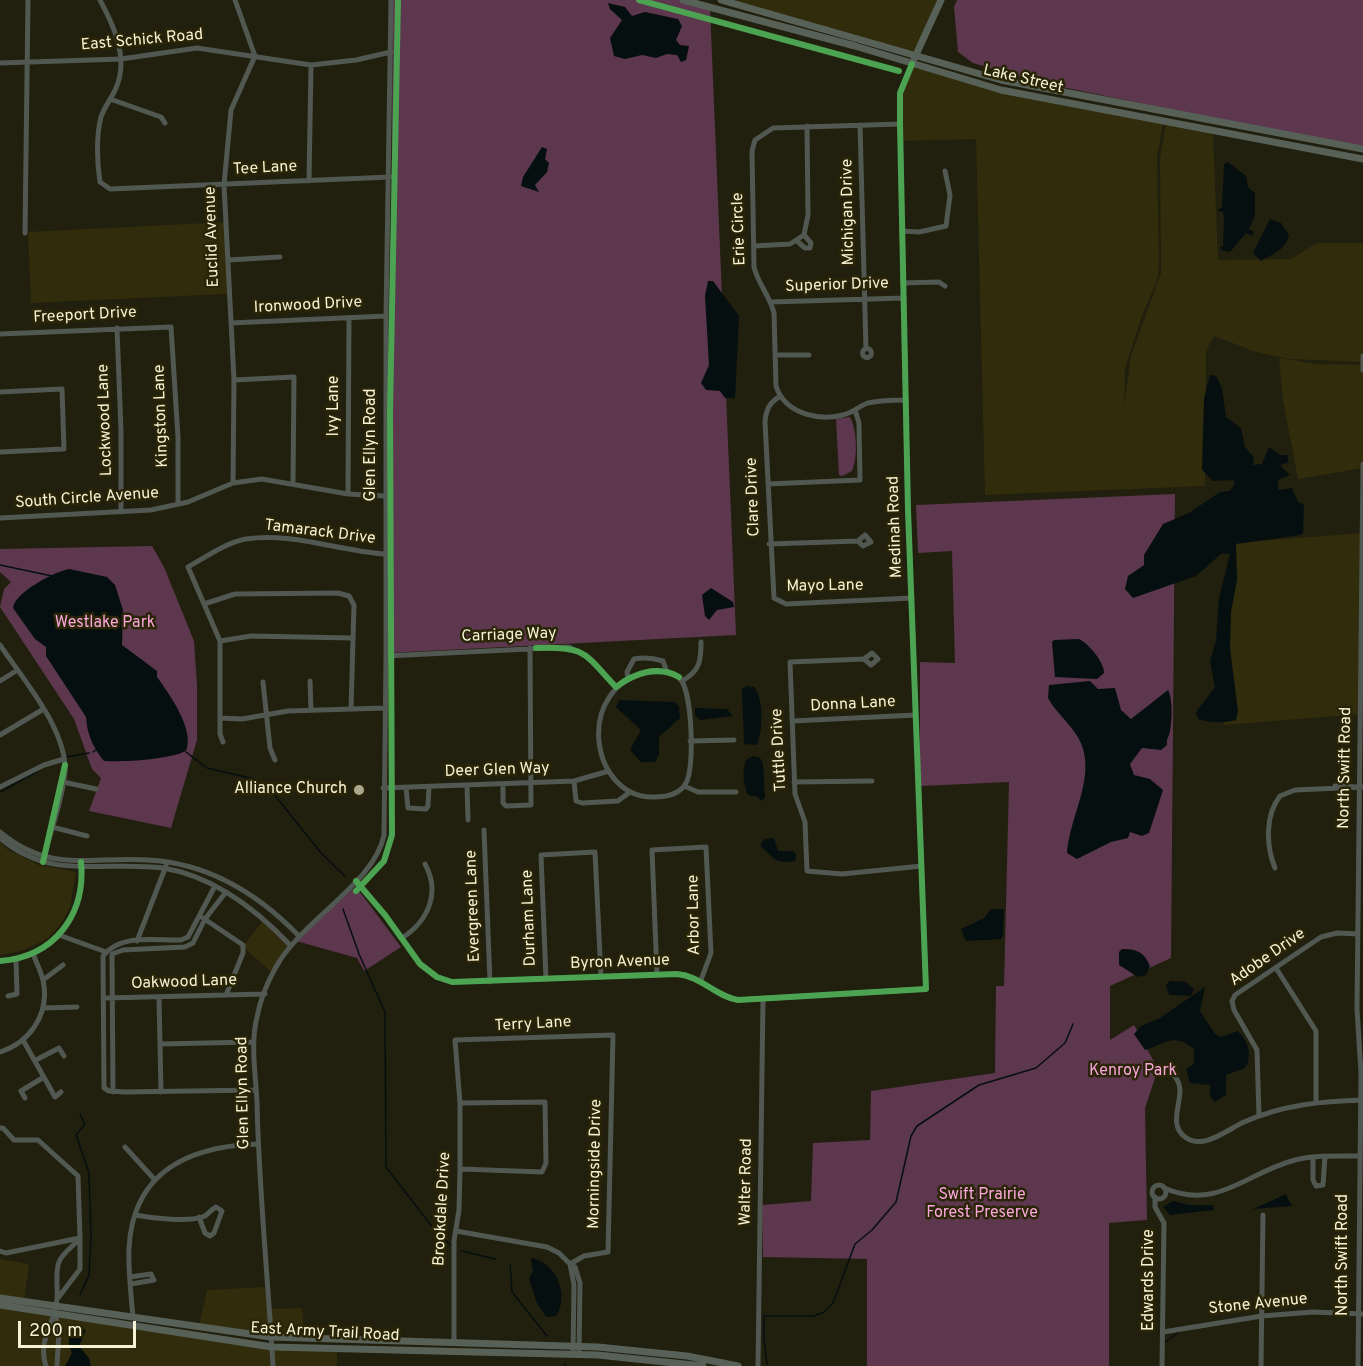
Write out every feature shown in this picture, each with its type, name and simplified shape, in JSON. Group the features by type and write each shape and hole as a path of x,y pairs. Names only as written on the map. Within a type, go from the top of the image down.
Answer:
{"main road":[{"name":"Lake Street","path":"683,0 975,83 1040,99 1363,159"},
{"name":"Lake Street","path":"721,0 1036,87 1363,149"},
{"name":"Medinah Road","path":"912,64 941,0"},
{"name":"East Army Trail Road","path":"0,1298 271,1337 576,1350"},
{"name":"East Army Trail Road","path":"0,1305 56,1306 272,1347 456,1346"},
{"path":"576,1350 703,1366"},
{"path":"576,1350 658,1352 738,1366"}],"street":[{"path":"25,233 28,0"},
{"path":"100,0 114,25 121,59 120,76 110,99 160,117 165,123"},
{"path":"235,0 255,56"},
{"name":"Glen Ellyn Road","path":"273,1366 258,1144 254,1042 257,1017 276,967 298,935 356,881 377,857 382,845 386,656 384,554 391,0"},
{"name":"East Schick Road","path":"0,63 121,59 190,48 222,50 311,65 356,60 391,52"},
{"name":"Euclid Avenue","path":"233,483 234,380 224,185 231,110 255,56"},
{"name":"Medinah Road","path":"912,64 900,91 900,124 906,400 926,990"},
{"path":"309,181 311,65"},
{"name":"Tee Lane","path":"110,99 99,126 99,174 100,182 116,190 390,177"},
{"name":"Erie Circle","path":"779,397 776,386 771,302 757,279 752,151 755,140 773,128 900,124"},
{"name":"Michigan Drive","path":"860,125 866,349"},
{"path":"754,246 790,244 804,236 808,215 807,126"},
{"path":"902,231 919,232 946,226 950,195 945,171"},
{"path":"797,241 805,248 810,248 811,243 804,236"},
{"path":"228,260 280,257"},
{"path":"903,283 939,282 945,286"},
{"name":"Superior Drive","path":"771,302 904,298"},
{"name":"Ironwood Drive","path":"231,323 386,316"},
{"name":"Ivy Lane","path":"348,494 349,318"},
{"name":"Freeport Drive","path":"0,333 171,327"},
{"name":"Kingston Lane","path":"171,327 178,437 178,504"},
{"name":"Lockwood Lane","path":"117,328 122,430 121,512"},
{"path":"775,355 809,356"},
{"path":"1363,356 1363,370"},
{"path":"234,380 294,377 293,483"},
{"path":"0,392 62,389 64,449 0,452"},
{"path":"779,397 792,409 812,416 850,413 865,404 880,400 906,400"},
{"name":"Clare Drive","path":"776,599 772,591 769,544 766,411 779,397"},
{"path":"768,484 860,480 859,423 855,410"},
{"name":"North Swift Road","path":"1358,1366 1359,1156 1362,1071 1356,1009 1361,904 1363,464"},
{"name":"South Circle Avenue","path":"0,518 121,512 178,504 233,483 262,479 348,494 385,496"},
{"name":"Tamarack Drive","path":"204,604 188,567 237,542 252,538 298,540 384,554"},
{"path":"769,544 858,541"},
{"path":"223,742 220,718 220,641 204,604 236,594 339,593 349,596 354,605 351,708"},
{"name":"Mayo Lane","path":"776,599 786,604 912,598"},
{"path":"220,641 251,636 352,638"},
{"path":"682,681 697,671 701,660 701,642"},
{"path":"0,645 59,735 64,759 63,782 43,860"},
{"path":"503,784 506,806 531,805 530,648"},
{"name":"Carriage Way","path":"386,656 530,648 574,648 588,657 616,687"},
{"path":"628,679 627,672 634,660 638,658 652,658 663,662 668,672"},
{"name":"Tuttle Drive","path":"864,659 790,662 794,782 796,799 805,822 807,871 842,874 922,866"},
{"path":"0,681 16,670"},
{"path":"651,671 668,672 682,681 688,694 691,771 684,786 664,796 645,797 630,792 609,771 600,745 599,721 605,702 616,687 628,679 651,671"},
{"path":"310,681 311,710"},
{"path":"263,682 270,748 275,760"},
{"path":"220,718 242,719 266,714 311,710 385,708"},
{"path":"0,735 42,710"},
{"name":"Donna Lane","path":"792,721 916,715"},
{"path":"690,741 734,740"},
{"path":"0,786 44,765 64,759"},
{"name":"Deer Glen Way","path":"383,788 574,781 609,771"},
{"path":"574,781 574,796 576,801 582,803 618,801 630,792"},
{"path":"794,782 872,781"},
{"path":"63,782 96,789"},
{"path":"467,785 468,820"},
{"path":"684,786 698,792 736,792"},
{"path":"406,788 408,808 426,809 429,787"},
{"path":"1275,868 1269,850 1269,816 1280,796 1291,791 1361,787"},
{"path":"52,827 87,836"},
{"name":"Evergreen Lane","path":"484,830 490,982"},
{"path":"0,832 12,842 43,860"},
{"path":"0,838 19,852 43,860 82,865 138,860 193,867 239,886 298,935"},
{"name":"Arbor Lane","path":"657,975 651,849 707,846 711,953 701,980"},
{"name":"Durham Lane","path":"546,979 540,854 596,852 601,977"},
{"path":"402,938 417,928 429,909 430,873 425,864"},
{"path":"0,961 16,960 33,954 59,935 70,921 78,904 82,865"},
{"path":"166,865 215,886 257,911 291,946"},
{"path":"137,941 166,865"},
{"name":"Byron Avenue","path":"356,881 420,964 440,979 459,983 682,974 701,980 730,998 926,990"},
{"path":"215,886 188,937 181,940 137,941 112,946 106,952 103,960 104,1088 113,1092 256,1090"},
{"path":"113,1092 112,954 123,950 185,947 193,943 204,919 226,892"},
{"path":"198,916 243,945 243,953 226,995"},
{"name":"Adobe Drive","path":"1259,1116 1256,1047 1232,1003 1235,995 1327,934 1358,933"},
{"path":"59,935 106,952"},
{"path":"0,1052 23,1040 39,1023 43,1008 43,980 33,954"},
{"path":"8,996 17,994 16,960"},
{"path":"43,980 63,966"},
{"path":"1276,968 1316,1031 1316,1102"},
{"name":"Oakwood Lane","path":"103,998 265,994"},
{"path":"159,997 161,1092"},
{"name":"Walter Road","path":"758,1366 763,998"},
{"path":"43,1008 77,1007"},
{"name":"Terry Lane","path":"455,1040 613,1035"},
{"name":"Morningside Drive","path":"570,1264 584,1256 609,1252 613,1035"},
{"path":"23,1040 55,1096 61,1092"},
{"name":"Brookdale Drive","path":"455,1040 460,1102 460,1169 454,1240 456,1346"},
{"path":"160,1044 254,1042"},
{"path":"36,1060 59,1048 64,1056"},
{"path":"1172,1074 1178,1078 1181,1088 1177,1124 1187,1139 1204,1142 1259,1116 1316,1102 1362,1100"},
{"path":"25,1098 21,1092 44,1077"},
{"path":"460,1102 545,1102 546,1163 542,1172 460,1169"},
{"path":"0,1128 3,1128 14,1140 38,1140 78,1176 80,1269 56,1306 44,1335 42,1350 46,1366"},
{"path":"133,1317 129,1248 135,1215 155,1180 176,1163 194,1153 221,1146 258,1144"},
{"path":"126,1147 155,1180"},
{"path":"1313,1157 1313,1180 1316,1186 1323,1185 1325,1155"},
{"path":"1164,1188 1163,1197 1155,1197 1152,1192 1155,1187 1164,1188 1188,1196 1215,1194 1263,1171 1313,1157 1359,1156"},
{"name":"Edwards Drive","path":"1155,1197 1155,1207 1164,1223 1162,1366"},
{"path":"135,1215 155,1219 199,1218 216,1207 222,1212 214,1233 210,1236 205,1233 199,1218"},
{"path":"1261,1366 1263,1215"},
{"path":"456,1231 547,1247 559,1253 575,1267 579,1279 576,1350"},
{"path":"0,1251 6,1252 80,1238"},
{"path":"57,1366 59,1330 56,1306 57,1264 80,1238"},
{"name":"Stone Avenue","path":"1163,1332 1262,1316 1313,1312 1360,1314"}],"shaded area":[{"path":"730,0 938,0 913,52"},
{"path":"608,3 625,7 632,16 645,12 678,19 682,26 676,40 680,45 689,46 686,60 681,62 677,55 667,54 656,58 642,55 625,59 614,56 610,38 622,20 610,9"},
{"path":"912,66 980,86 1163,124 1157,156 1159,265 1157,281 1141,318 1125,368 1124,407 1131,356 1161,273 1160,158 1166,124 1213,132 1218,260 1291,259 1317,243 1363,243 1363,362 1289,359 1256,352 1214,336 1206,351 1205,486 985,495 976,139 901,141 901,94"},
{"path":"542,147 547,149 545,159 549,163 547,172 535,185 539,192 521,186 523,177"},
{"path":"1228,162 1246,176 1248,187 1255,193 1255,215 1249,229 1254,232 1252,236 1246,233 1230,252 1221,250 1220,247 1223,246 1224,216 1223,212 1217,211 1222,207 1224,164"},
{"path":"1270,219 1281,223 1289,235 1281,248 1261,261 1253,253"},
{"path":"225,222 227,294 31,303 28,232"},
{"path":"708,281 713,281 739,316 735,398 725,398 720,391 706,390 701,383 709,365 705,296"},
{"path":"1279,358 1316,364 1363,365 1363,468 1298,479 1283,400"},
{"path":"1210,375 1216,376 1222,388 1226,417 1241,428 1245,447 1254,458 1253,465 1262,464 1269,447 1280,455 1287,455 1289,462 1280,465 1290,475 1278,480 1278,490 1292,488 1298,502 1304,505 1303,533 1300,535 1236,544 1237,580 1231,612 1230,648 1238,712 1236,720 1222,722 1198,719 1196,712 1215,687 1210,661 1216,641 1219,598 1230,554 1222,553 1196,576 1133,598 1125,589 1128,576 1144,565 1144,555 1163,524 1189,513 1220,492 1230,491 1235,483 1233,480 1213,481 1202,470 1204,398"},
{"path":"1363,533 1363,714 1224,725 1232,543"},
{"path":"69,569 107,577 115,585 123,610 122,645 157,671 157,677 184,723 188,743 186,751 133,761 104,761 97,751 89,735 86,717 46,656 46,647 35,639 13,608 15,602 28,589 45,578"},
{"path":"711,588 733,602 734,607 717,610 709,620 705,616 702,595"},
{"path":"1079,639 1095,654 1102,664 1104,673 1097,679 1055,677 1052,642"},
{"path":"1090,681 1098,689 1115,688 1121,710 1131,719 1168,690 1171,722 1167,745 1161,750 1142,748 1130,764 1134,775 1150,779 1163,790 1149,833 1142,836 1130,832 1128,838 1111,842 1077,859 1067,853 1084,781 1084,753 1076,734 1048,698 1049,685"},
{"path":"747,686 754,687 760,699 761,723 757,745 744,744 742,689"},
{"path":"619,700 675,702 679,707 680,718 659,737 659,754 655,762 641,762 630,750 641,730 616,707"},
{"path":"695,708 727,709 733,716 700,720 695,715"},
{"path":"753,756 760,758 763,763 765,798 761,801 758,797 748,795 744,782 746,760"},
{"path":"774,838 778,851 792,851 796,854 795,861 779,861 760,846 764,839"},
{"path":"0,842 8,850 39,865 76,872 70,908 60,925 48,938 35,945 21,951 0,955"},
{"path":"991,909 1004,909 1001,939 966,941 961,929 984,918"},
{"path":"264,919 290,945 272,973 246,949 245,944"},
{"path":"1122,949 1136,951 1145,957 1150,966 1146,975 1138,977 1119,965 1119,952"},
{"path":"1170,981 1186,982 1194,989 1191,996 1169,995 1166,985"},
{"path":"1205,987 1200,1011 1215,1034 1221,1037 1238,1031 1247,1044 1249,1054 1245,1068 1226,1075 1226,1095 1214,1102 1210,1096 1210,1085 1190,1083 1186,1069 1194,1064 1194,1049 1175,1040 1145,1050 1134,1034 1141,1026 1160,1018"},
{"path":"1286,1194 1292,1206 1253,1209"},
{"path":"1173,1201 1189,1205 1213,1205 1214,1210 1170,1215 1163,1207"},
{"path":"531,1258 547,1266 558,1281 562,1299 556,1316 546,1317 536,1301 529,1278 533,1271"},
{"path":"0,1259 29,1264 24,1300 0,1297"},
{"path":"265,1287 269,1335 199,1326 207,1290"},
{"path":"0,1308 234,1342 337,1351 337,1366 0,1366"},
{"path":"302,1308 305,1338 272,1335 270,1309"},
{"path":"74,1326 86,1330 79,1346 89,1358 91,1366 65,1366 72,1353 69,1335"}],"green space":[{"path":"393,0 681,0 710,7 736,635 388,653"},
{"path":"957,0 1363,0 1363,149 1038,82 973,63 958,52 954,7"},
{"path":"850,417 856,452 852,471 842,476 839,475 836,419"},
{"name":"Swift Prairie Forest Preserve","path":"1175,494 1171,958 1110,986 1110,1040 1134,1025 1158,1069 1145,1108 1147,1220 1109,1223 1109,1366 867,1366 867,1259 763,1257 762,1205 811,1201 813,1143 870,1140 871,1091 995,1073 996,986 1004,986 1009,782 920,786 920,662 955,663 952,551 918,553 916,505"},
{"name":"Westlake Park","path":"152,546 164,567 194,641 197,685 197,740 171,828 89,811 101,778 92,769 74,719 0,607 4,589 11,582 0,572 0,549"},
{"path":"353,889 360,892 401,947 364,971 357,958 296,941"}],"waterway":[{"path":"0,565 52,576"},
{"path":"93,752 97,749"},
{"path":"186,752 207,768 254,779 269,788 321,853 345,876"},
{"path":"67,757 89,753"},
{"path":"0,792 38,771"},
{"path":"343,909 359,954 385,1012 386,1167 437,1233 451,1245"},
{"path":"767,1364 764,1316 814,1316 824,1312 833,1303 855,1244 872,1230 896,1202 911,1136 917,1126 979,1085 1036,1068 1065,1043 1073,1024"},
{"path":"80,1114 85,1124 76,1135 89,1173 91,1237 89,1275 80,1295"},
{"path":"462,1251 495,1259"},
{"path":"510,1265 512,1292 547,1336"},
{"path":"1164,1343 1179,1332"}],"cycle path":[{"path":"356,891 384,861 392,835 390,412 398,0"},
{"path":"639,0 899,71"},
{"path":"356,881 385,915 420,964 437,977 452,982 677,974 693,978 722,995 738,1000 926,989 908,510 900,124 900,93 912,64"},
{"path":"536,648 575,650 590,659 616,687 646,672 671,673 679,677"},
{"path":"43,862 65,765"},
{"path":"0,961 19,958 36,951 51,942 63,930 72,916 78,899 81,862"}],"place":[{"name":"Alliance Church","path":"359,790"}],"park label":[{"name":"Kenroy Park","path":"1133,1072"}]}
